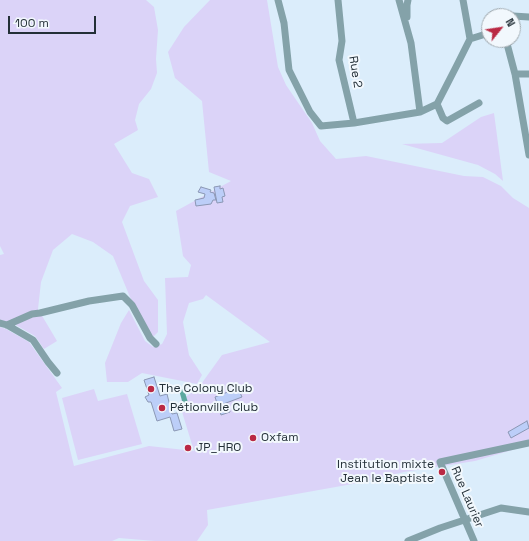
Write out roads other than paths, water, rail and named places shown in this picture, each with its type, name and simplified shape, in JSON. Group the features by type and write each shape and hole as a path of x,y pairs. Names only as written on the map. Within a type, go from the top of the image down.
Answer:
{"street":[{"path":"278,0 284,23 289,70 310,112 321,126 354,123 420,112 437,104 470,39 463,0"},
{"name":"Rue 2","path":"338,0 342,41 339,60 354,123"},
{"path":"399,0 411,43 420,112"},
{"path":"408,0 408,29"},
{"path":"470,39 481,36"},
{"path":"508,48 527,127 529,155"},
{"path":"515,74 529,74"},
{"path":"437,104 443,118 447,121 479,103"},
{"path":"4,324 32,314 89,301 123,296 132,305 150,338 156,344"},
{"path":"4,324 33,340 48,362 58,373"},
{"name":"Rue Laurier","path":"474,541 440,462 529,442"},
{"path":"408,541 440,528 502,508 529,512"}],"place":[{"name":"The Colony Club","path":"151,389"},
{"name":"Pétionville Club","path":"162,408"},
{"name":"Oxfam","path":"253,438"},
{"name":"JP_HRO","path":"188,448"},
{"name":"Institution mixte Jean le Baptiste","path":"442,472"}]}
